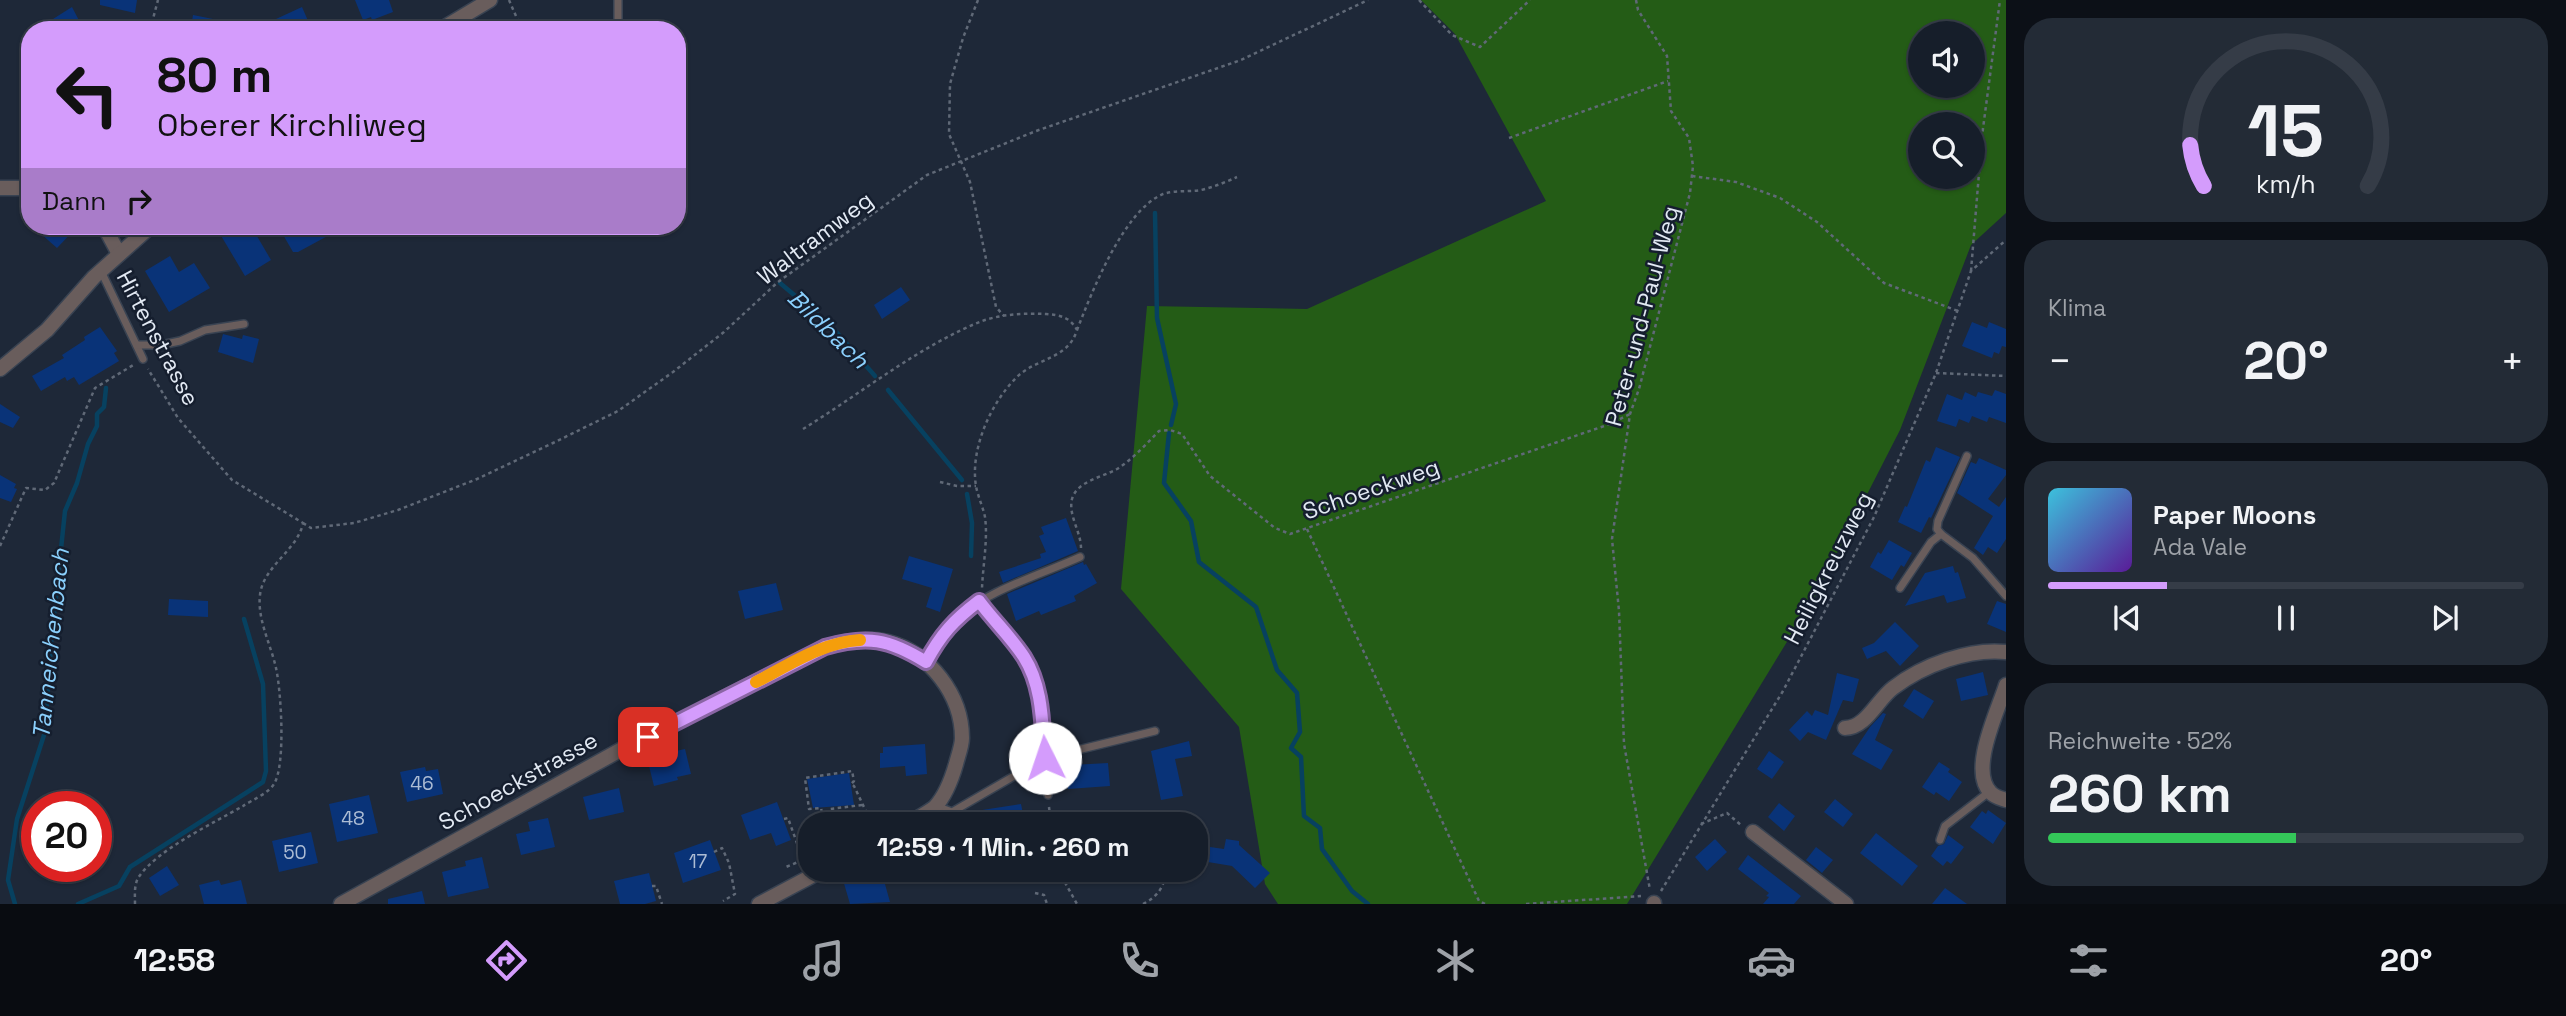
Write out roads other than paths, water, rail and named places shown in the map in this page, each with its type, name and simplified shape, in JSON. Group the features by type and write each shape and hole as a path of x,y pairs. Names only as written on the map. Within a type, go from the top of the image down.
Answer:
{"street":[{"path":"455,21 490,0"},
{"path":"0,188 21,188"},
{"path":"109,235 119,254"},
{"path":"0,369 47,330 101,271 141,235"},
{"name":"Schoeckstrasse","path":"341,904 624,748 825,647 847,641 888,642 926,662 945,683 958,711 962,739 952,779 935,806 926,812"},
{"path":"1845,728 1858,725 1892,689 1935,664 1992,650 2006,652"},
{"path":"2006,685 1982,762 1983,780 1989,792 2006,800"},
{"path":"1753,832 1846,904"},
{"path":"759,904 800,882"}],"lane":[{"path":"618,0 618,21"},
{"name":"Hirtenstrasse","path":"101,271 143,359"},
{"path":"136,345 161,345 180,341 205,330 244,324"},
{"path":"1967,456 1937,525 1941,534 1973,558 2006,596"},
{"path":"1900,588 1931,542 1941,534"},
{"path":"926,662 938,639 953,622 979,601 1080,557"},
{"path":"979,601 1024,658 1033,674 1041,716 1048,794"},
{"path":"935,806 952,812 1045,758 1155,731"},
{"path":"1940,840 1945,826 1989,792"}],"waterway":[{"path":"1155,213 1157,318 1176,404 1171,425"},
{"name":"Bildbach","path":"780,283 831,326 875,376"},
{"name":"Tanneichenbach","path":"15,904 8,880 17,819 45,732 65,511 97,426 97,414 104,407 106,388"},
{"name":"Bildbach","path":"888,390 962,480"},
{"path":"1169,433 1164,483 1191,521 1199,562 1256,607 1277,670 1297,693 1300,732 1291,748 1301,757 1304,816 1320,828 1322,849 1352,891 1368,904"},
{"name":"Bildbach","path":"967,494 972,523 971,556"},
{"name":"Tanneichenbach","path":"78,904 119,886 130,867 263,782 266,771 263,684 244,619"}]}
